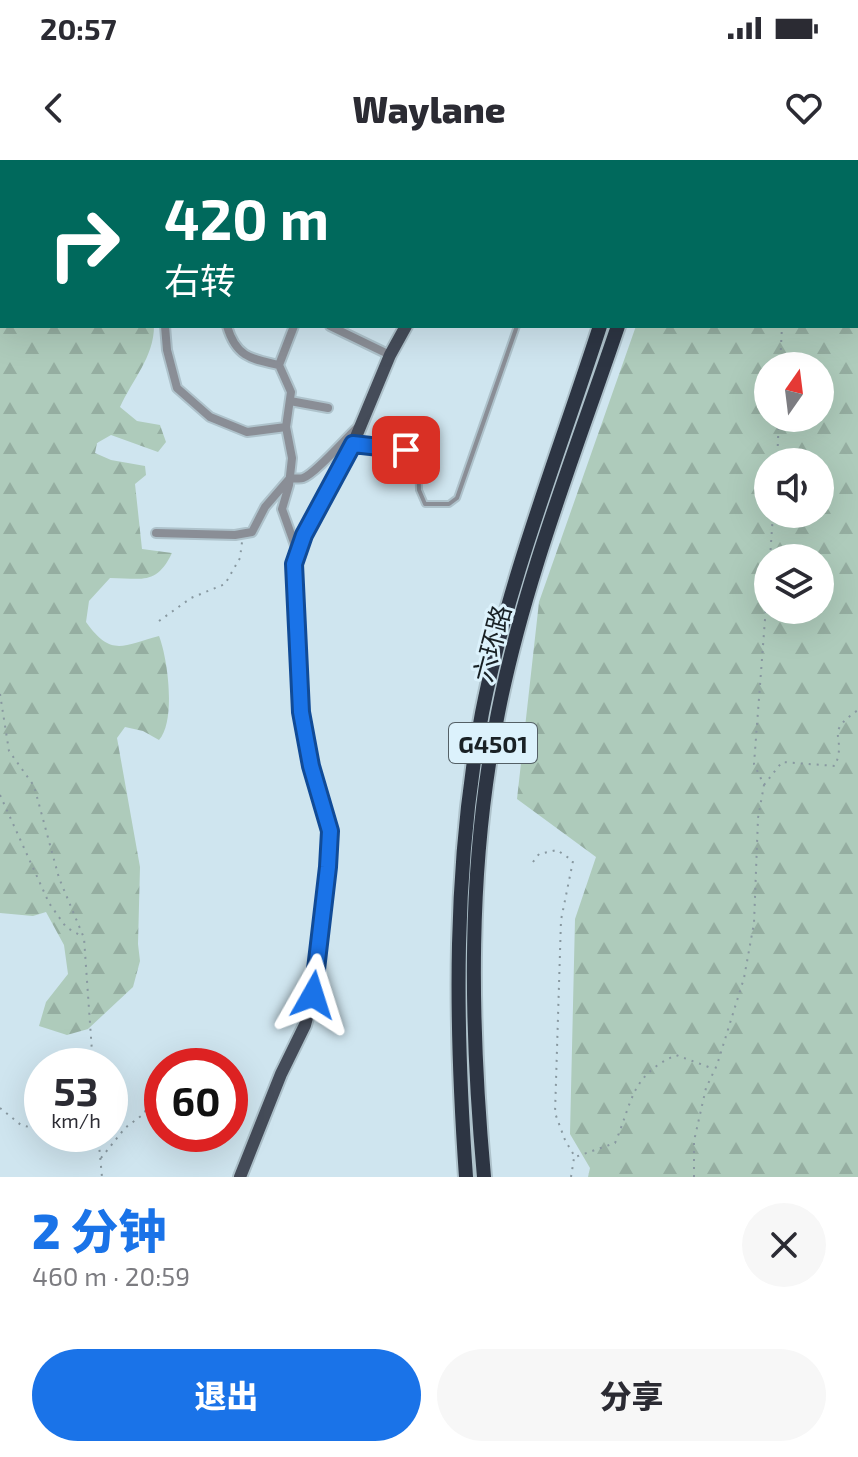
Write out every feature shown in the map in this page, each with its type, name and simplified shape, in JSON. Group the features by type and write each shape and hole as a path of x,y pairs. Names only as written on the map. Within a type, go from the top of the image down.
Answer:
{"highway":[{"name":"六环路","path":"466,1177 458,1041 458,924 472,774 483,710 506,620 599,328"},
{"name":"六环路","path":"484,1177 474,1040 473,928 477,864 493,738 520,624 617,328"}],"main road":[{"path":"240,1177 281,1074 305,1025 313,995 328,867 330,831 311,766 301,712 294,564 297,551 353,444 390,355 405,328"}],"street":[{"path":"165,328 167,350 177,388 210,417 247,432 286,427"},
{"path":"228,328 231,340 248,359 279,365"},
{"path":"293,328 279,365 291,392 286,427 292,458 282,509 297,551"},
{"path":"334,328 390,355"},
{"path":"290,401 328,408"},
{"path":"156,533 252,532 265,507 290,478 302,478 315,471 325,457 358,427"}],"lane":[{"path":"353,444 406,450 418,459 419,490 425,504 449,504 457,498 516,328"}],"path":[{"path":"781,352 782,328"},
{"path":"159,621 191,598 225,584 240,558 244,533"},
{"path":"764,785 754,764 765,624"},
{"path":"0,694 9,751 34,786 59,878 84,938 92,1048"},
{"path":"694,1177 694,1141 706,1088 715,1070 744,978 754,923 758,818 764,785 782,762 835,766 840,752 836,732 841,721 858,710"},
{"path":"0,795 49,903 66,927 84,938"},
{"path":"533,862 539,854 557,850 573,861 561,920 555,1113 575,1157 571,1177"},
{"path":"575,1157 615,1143 636,1083 658,1063 676,1055 715,1070"},
{"path":"0,1108 24,1126"},
{"path":"101,1158 125,1128 144,1114"},
{"path":"100,1152 102,1177"}],"green space":[{"path":"0,328 154,328 146,358 120,407 137,421 160,425 166,442 158,452 111,435 97,443 95,453 111,460 145,466 146,475 135,484 142,549 172,553 160,571 147,578 110,578 89,601 86,622 103,640 118,646 159,636 167,674 169,705 159,740 143,731 125,727 117,738 140,867 140,961 133,987 88,1029 67,1035 39,1026 46,1002 68,974 64,945 46,912 33,916 0,913"},
{"path":"635,328 858,328 858,1177 588,1177 590,1168 570,1134 575,919 596,857 517,799 539,602"}],"route":[{"path":"313,995 330,831 311,766 301,712 294,564 304,535 353,444 406,450"}]}
